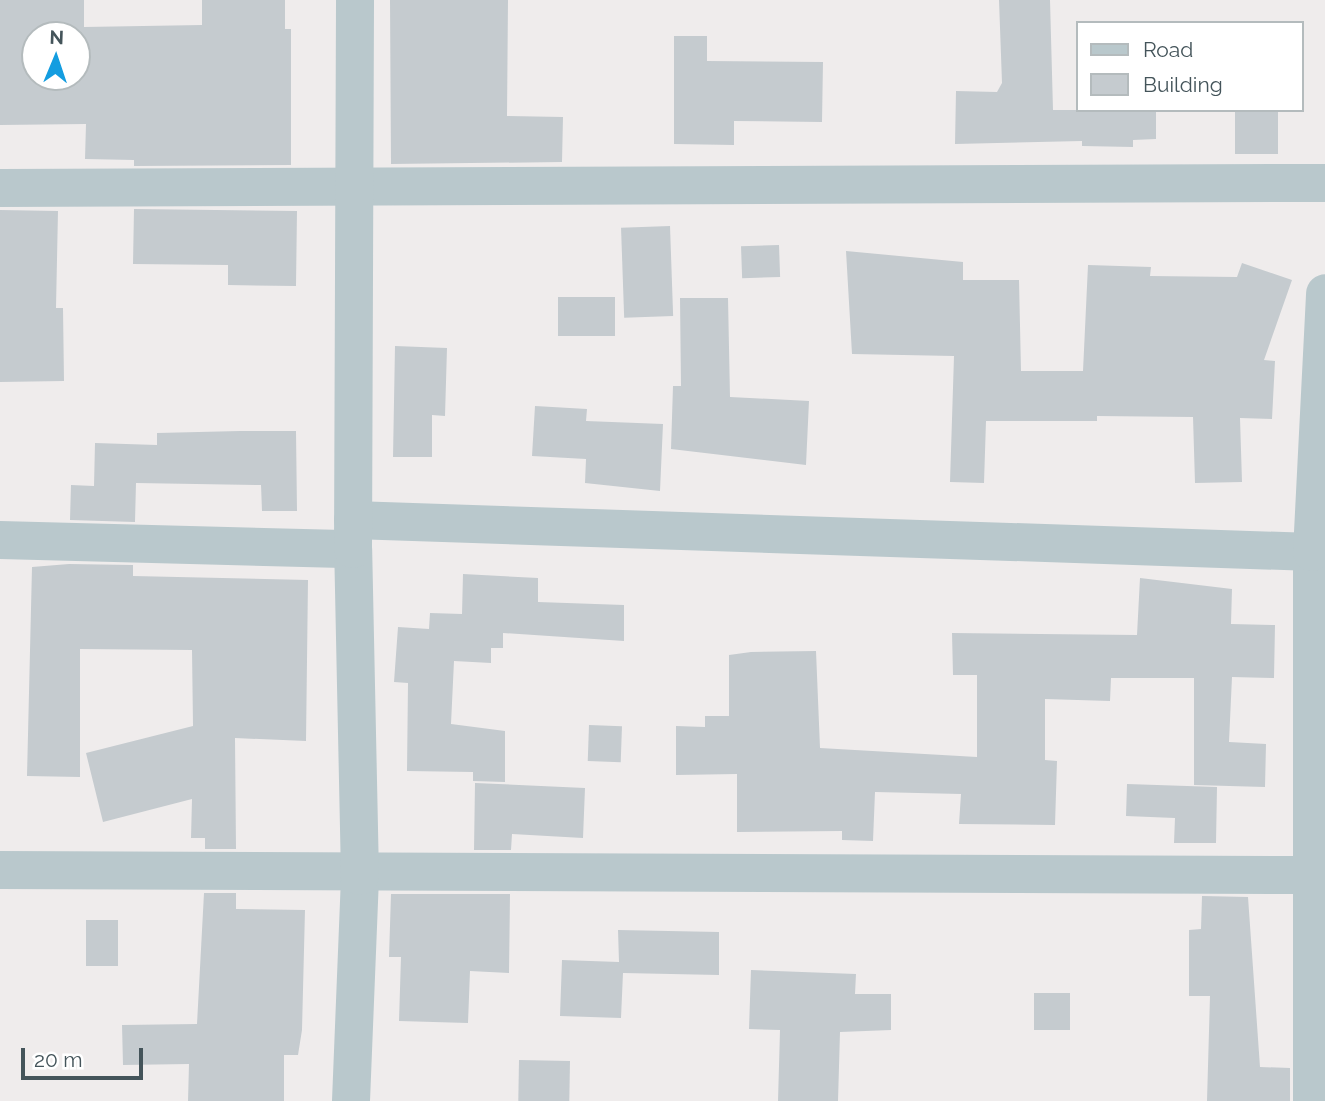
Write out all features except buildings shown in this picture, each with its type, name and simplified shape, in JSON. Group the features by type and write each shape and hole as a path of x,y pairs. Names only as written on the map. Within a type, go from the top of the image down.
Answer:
{"street":[{"path":"351,1101 360,876 353,534 355,0"},
{"path":"0,188 356,189 1325,183"},
{"path":"1312,1101 1312,552 1325,293"},
{"path":"0,540 353,534 1312,552"},
{"path":"0,870 360,876 1310,875"}]}
